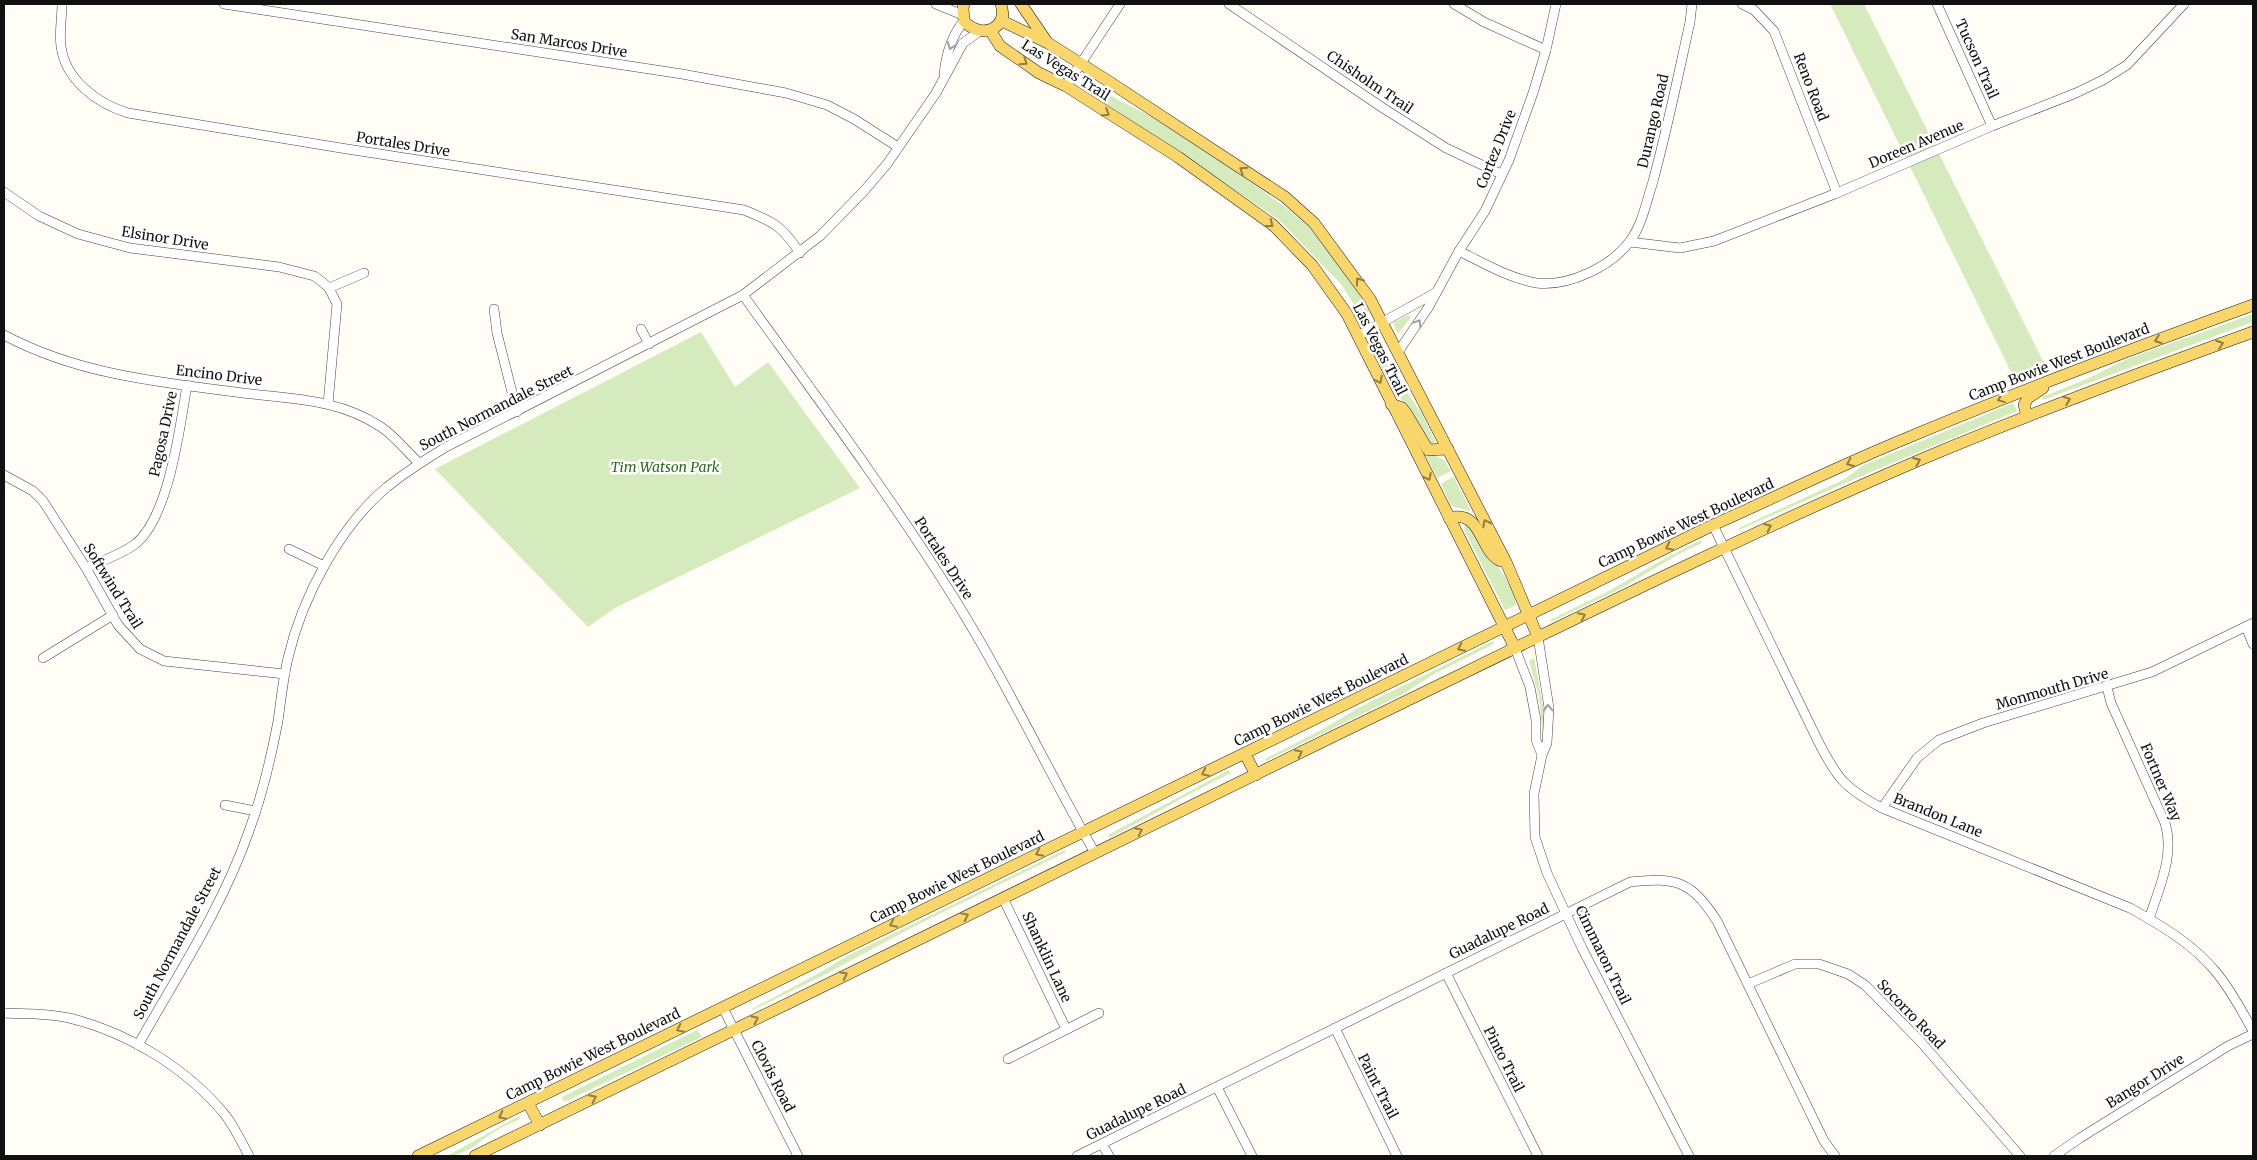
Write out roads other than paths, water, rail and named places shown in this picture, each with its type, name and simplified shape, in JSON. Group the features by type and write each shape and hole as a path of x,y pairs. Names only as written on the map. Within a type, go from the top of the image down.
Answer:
{"main road":[{"path":"1021,4 1048,43"},
{"path":"1002,7 1002,21 1048,43"},
{"path":"985,31 1000,21 1002,7"},
{"name":"Las Vegas Trail","path":"964,13 969,26 985,31 1000,46 1040,73 1066,86 1178,157 1273,225 1312,265 1347,314 1515,648"},
{"name":"Las Vegas Trail","path":"1048,43 1285,197 1314,223 1352,272 1370,299 1426,411 1448,449 1506,562 1538,637"},
{"name":"Camp Bowie West Boulevard","path":"418,1156 1713,525 1904,439 2079,368 2253,306"},
{"path":"475,1156 1256,774 1724,548 1906,466 2027,416 2129,376 2253,332"},
{"path":"2027,416 2024,405 2028,398 2035,392 2059,381 2079,368"},
{"path":"1391,404 1402,408 1428,450 1448,449"},
{"path":"1449,518 1457,516 1470,521 1494,556 1499,561 1506,562"},
{"path":"1245,754 1256,774"},
{"path":"528,1103 540,1125"}],"street":[{"name":"Portales Drive","path":"62,4 61,46 67,66 75,78 96,100 112,109 128,114 338,148 744,210 772,221 781,227 800,253"},
{"name":"San Marcos Drive","path":"224,4 682,74 786,93 827,105 854,119 898,147"},
{"path":"936,4 964,13"},
{"path":"1066,86 1120,4"},
{"name":"Chisholm Trail","path":"1229,4 1422,133 1446,148 1501,174"},
{"path":"1454,4 1484,22 1546,50"},
{"name":"Cortez Drive","path":"1398,352 1428,308 1459,251 1484,211 1509,160 1546,50 1556,4"},
{"name":"Durango Road","path":"1630,242 1644,212 1660,154 1690,22 1692,4"},
{"name":"Reno Road","path":"1742,4 1754,10 1774,31 1837,193"},
{"name":"Tucson Trail","path":"1937,4 1992,126"},
{"name":"Doreen Avenue","path":"1630,242 1672,248 1700,245 1837,193 1992,126 2076,93 2103,80 2127,65 2184,4"},
{"name":"South Normandale Street","path":"944,74 945,62 964,13"},
{"name":"South Normandale Street","path":"138,1045 223,892 248,834 256,811 277,723 288,657 309,596 324,566 343,537 374,500 419,463 446,447 743,295 800,253 864,191 936,93 944,74 953,63 963,43 985,31"},
{"name":"Elsinor Drive","path":"4,192 39,216 78,234 130,248 279,267 314,276 329,288"},
{"path":"1459,251 1505,274 1537,283 1571,279 1603,265 1614,258 1630,242"},
{"path":"328,404 338,314 337,304 329,288 364,273"},
{"path":"1358,336 1383,324 1436,293"},
{"name":"Portales Drive","path":"743,295 913,534 955,600 1003,682 1095,853"},
{"path":"494,309 497,333 517,412"},
{"path":"641,329 649,344"},
{"name":"Encino Drive","path":"4,335 51,357 101,372 310,400 340,407 382,427 419,463"},
{"name":"Pagosa Drive","path":"86,568 136,544 147,530 159,506 172,469 187,385"},
{"name":"Softwind Trail","path":"4,475 33,491 43,501 86,568 118,625 140,649 164,660 285,674"},
{"name":"Brandon Lane","path":"1713,525 1834,772 1850,790 1882,808 2122,904 2150,919 2178,936 2206,961 2232,994 2253,1032"},
{"path":"289,549 324,566"},
{"path":"43,658 112,615"},
{"path":"2249,626 2253,644"},
{"name":"Monmouth Drive","path":"1882,808 1918,758 1939,740 1983,723 2107,687 2177,662 2249,626"},
{"name":"Cimmaron Trail","path":"1538,637 1549,708 1547,743 1542,755 1534,794 1536,837 1547,873 1566,913 1689,1156"},
{"name":"Cimmaron Trail","path":"1515,648 1530,687 1536,720 1536,740 1542,755"},
{"name":"Fortner Way","path":"2107,687 2169,837 2167,860 2150,919"},
{"path":"225,805 256,811"},
{"name":"Guadalupe Road","path":"1077,1156 1630,882 1668,880 1684,885 1703,899 1748,984 1824,1140 1835,1156"},
{"name":"Shanklin Lane","path":"1003,898 1066,1029"},
{"name":"Socorro Road","path":"1748,984 1794,964 1818,964 1848,974 1865,986 1920,1041 2020,1156"},
{"name":"Pinto Trail","path":"1446,973 1538,1156"},
{"name":"Clovis Road","path":"723,1008 798,1156"},
{"path":"4,1013 34,1013 70,1018 126,1038 138,1045 204,1092 227,1118 249,1156"},
{"path":"1008,1058 1099,1013"},
{"name":"Paint Trail","path":"1335,1028 1398,1156"},
{"name":"Bangor Drive","path":"2054,1156 2253,1032"},
{"path":"1217,1087 1252,1156"},
{"path":"1102,1144 1109,1156"}],"park label":[{"name":"Tim Watson Park","path":"665,467"}]}
